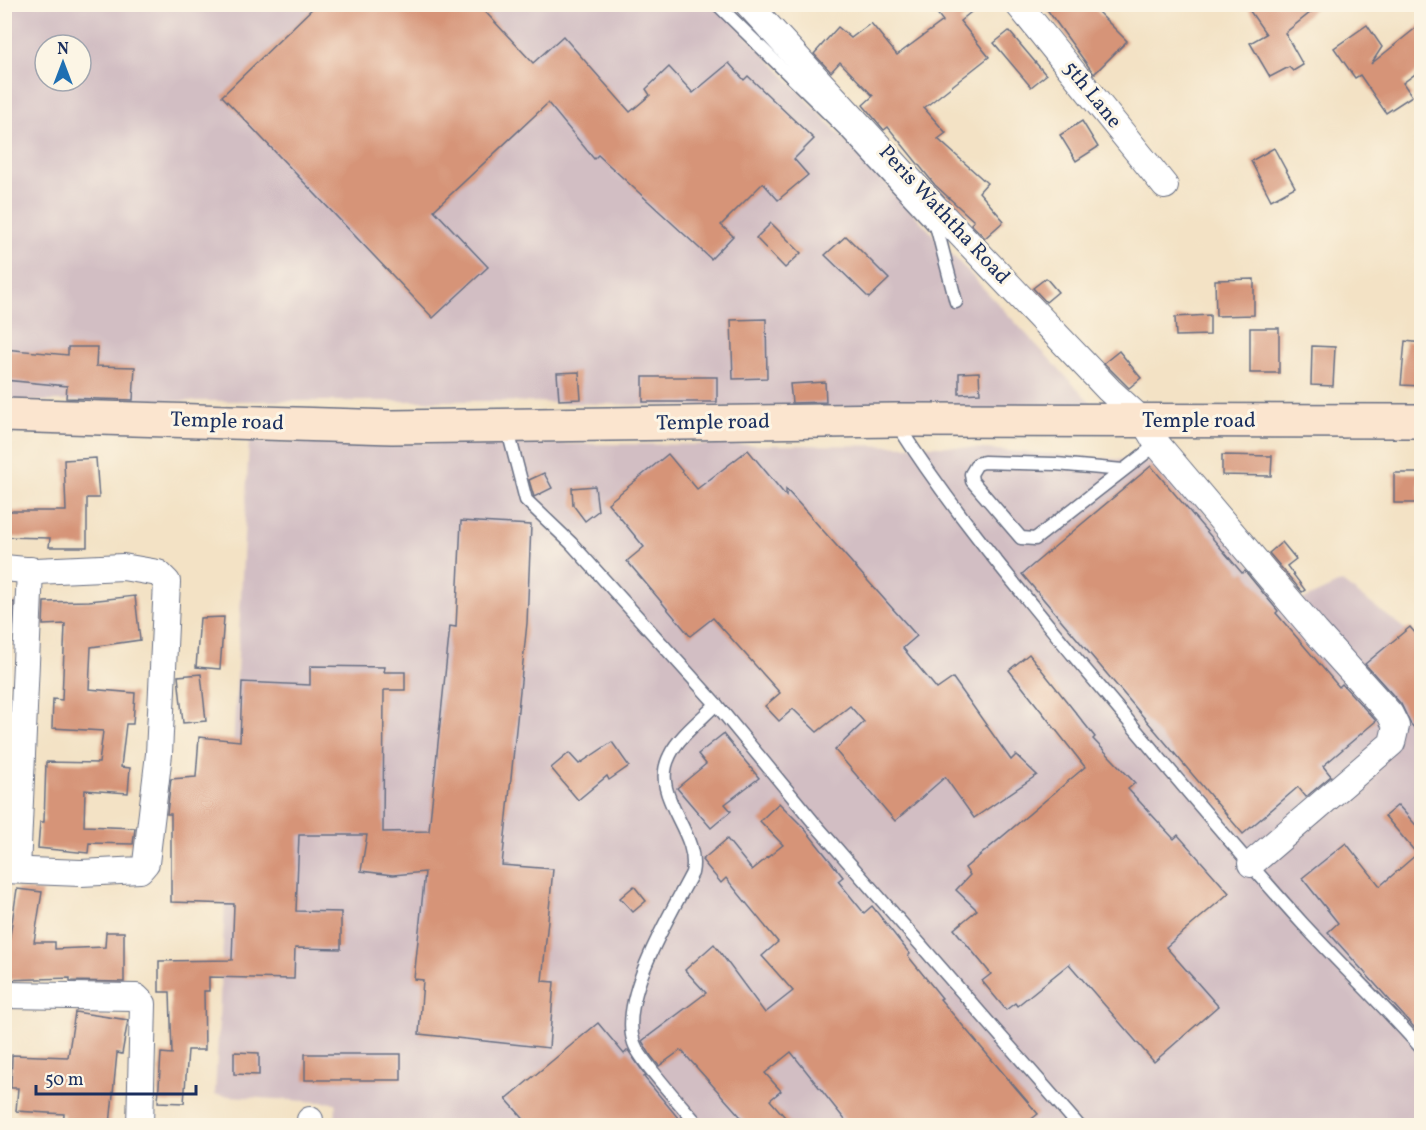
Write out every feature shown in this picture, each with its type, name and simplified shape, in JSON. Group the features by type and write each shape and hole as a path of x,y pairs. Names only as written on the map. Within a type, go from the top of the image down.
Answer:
{"street":[{"name":"Peris Waththa Road","path":"748,4 944,216 1150,433 1316,632 1390,714 1396,726 1392,743 1251,864"},
{"name":"5th Lane","path":"1018,4 1165,186"},
{"name":"Temple road","path":"4,415 392,427 895,420 1150,433 1422,421"},
{"path":"4,568 30,570 123,567 158,573 168,582 159,754 146,863 140,870 81,873 11,870 30,570"},
{"path":"4,995 136,997 143,1004 140,1125"}],"lane":[{"path":"717,4 845,130 937,230 956,302"},
{"path":"895,420 933,480 1036,610 1251,864 1422,1049"},
{"path":"507,427 526,500 571,543 716,704 815,824 1079,1125"},
{"path":"1123,470 1056,464 984,462 977,464 971,474 972,481 1021,538 1035,539 1123,470 1150,433"},
{"path":"699,1125 643,1057 634,1043 632,1023 644,967 692,873 694,863 694,851 666,792 666,764 671,753 716,704"}],"shaded area":[{"path":"717,4 1105,418 493,401 5,401 5,5"},
{"path":"249,442 945,446 1162,463 1288,607 1342,582 1421,641 1421,1125 335,1126 336,1103 215,1095"}],"building":[{"path":"317,4 478,4 533,63 563,36 630,112 650,95 646,89 669,67 693,93 729,63 744,80 748,76 814,139 794,159 808,175 778,200 763,183 721,225 733,236 711,259 598,155 594,159 548,103 434,210 488,267 433,318 222,96"},
{"path":"930,4 981,4 960,21 989,57 924,108 946,133 938,139 987,183 979,192 1004,221 985,238 971,224 974,221 935,185 888,127 884,130 863,105 873,96 840,62 831,72 814,54 838,27 851,38 871,23 897,55 943,21"},
{"path":"1043,4 1090,4 1127,41 1094,74"},
{"path":"1245,4 1321,4 1285,33 1303,65 1293,71 1289,67 1270,77 1250,43 1266,34"},
{"path":"1422,23 1422,69 1403,83 1412,96 1386,113 1360,75 1355,78 1334,48 1367,25 1382,47 1371,64"},
{"path":"1009,31 1046,75 1031,87 994,43"},
{"path":"1082,121 1098,147 1076,161 1060,135"},
{"path":"1274,148 1295,187 1271,200 1251,161"},
{"path":"771,223 801,253 785,268 756,238"},
{"path":"846,236 889,279 869,298 825,255"},
{"path":"1046,278 1058,292 1046,302 1033,288"},
{"path":"1254,279 1254,315 1216,316 1215,280"},
{"path":"1210,315 1210,335 1176,336 1175,317"},
{"path":"766,319 767,378 733,379 731,320"},
{"path":"1250,328 1279,328 1279,373 1250,373"},
{"path":"1405,341 1422,343 1422,386 1401,385"},
{"path":"1312,346 1335,347 1333,386 1311,385"},
{"path":"68,347 97,347 96,366 135,367 133,400 66,398 67,386 4,380 4,349 68,355"},
{"path":"1119,351 1141,378 1129,388 1104,363"},
{"path":"579,372 581,399 559,400 557,373"},
{"path":"979,372 980,393 959,394 959,373"},
{"path":"643,377 717,377 717,402 643,402"},
{"path":"825,382 826,402 792,403 790,384"},
{"path":"748,450 786,496 786,489 917,636 903,648 937,689 953,678 1011,760 1016,755 1037,775 974,818 945,777 895,821 835,750 864,722 850,706 817,732 793,709 779,721 765,706 780,693 713,618 690,636 627,561 644,547 608,503 668,454 697,489"},
{"path":"1222,455 1272,456 1271,476 1222,475"},
{"path":"96,458 99,498 87,498 87,547 49,547 50,538 4,537 4,511 66,511 64,460"},
{"path":"1151,466 1242,573 1245,571 1278,611 1276,613 1339,687 1342,684 1376,721 1323,766 1331,776 1306,797 1298,787 1243,834 1022,574"},
{"path":"544,473 552,488 534,497 529,480"},
{"path":"1394,473 1419,473 1419,503 1394,503"},
{"path":"595,486 598,511 585,521 573,505 572,488"},
{"path":"461,521 531,525 527,623 502,865 553,869 542,981 554,982 549,1048 419,1034 423,980 414,979 425,872 393,875 361,871 367,835 299,835 296,911 341,912 341,949 295,948 294,979 209,977 209,991 204,991 205,1050 188,1050 184,1103 158,1102 161,1053 172,1054 170,992 159,992 159,961 232,960 234,904 171,902 171,814 167,814 171,779 196,777 199,737 240,741 242,682 310,685 310,666 385,667 384,672 405,672 405,690 384,690 383,832 429,831 450,626 456,627"},
{"path":"1282,542 1296,559 1287,566 1305,590 1302,592 1269,553"},
{"path":"135,596 140,640 91,647 89,689 135,693 133,724 126,724 121,767 130,768 128,793 85,790 84,826 135,828 133,844 89,843 88,853 38,848 40,822 44,822 46,762 99,763 103,731 52,728 53,699 62,700 65,624 43,625 44,602 89,601"},
{"path":"14,602 13,625 4,626 4,603"},
{"path":"224,617 220,669 196,667 200,618"},
{"path":"1410,627 1422,641 1422,737 1410,723 1401,704 1365,664"},
{"path":"1029,654 1095,737 1093,739 1135,783 1128,789 1174,839 1178,835 1229,893 1166,947 1218,1006 1154,1062 1069,964 1017,1006 1015,1003 1006,1010 982,981 991,974 954,929 977,910 956,890 970,875 965,868 1085,767 1009,670"},
{"path":"201,674 206,721 183,723 178,676"},
{"path":"723,734 759,778 725,804 731,811 711,828 677,788 706,764 698,754"},
{"path":"612,742 629,766 609,780 607,776 578,800 551,768 569,753 579,764"},
{"path":"779,803 804,828 843,877 838,881 864,913 872,906 910,954 908,956 942,998 940,999 1038,1114 1024,1125 849,1125 791,1052 765,1073 781,1091 770,1100 792,1125 748,1125 681,1050 659,1066 642,1041 706,993 685,970 714,944 765,1013 793,991 762,956 778,942 726,878 721,883 702,860 727,839 752,870 783,845 760,821"},
{"path":"1398,805 1422,832 1422,1036 1328,932 1338,923 1302,878 1346,843 1380,886 1417,854 1385,816"},
{"path":"634,886 646,901 633,912 620,898"},
{"path":"17,889 42,892 34,942 55,942 55,949 105,947 106,932 124,932 124,982 70,981 70,978 4,980 4,949 8,949"},
{"path":"75,1012 128,1020 122,1054 117,1053 110,1125 63,1125 64,1114 16,1111 18,1088 11,1088 12,1055 68,1057"},
{"path":"598,1023 624,1054 628,1050 646,1076 644,1077 684,1125 529,1125 506,1099"},
{"path":"234,1052 259,1053 259,1075 234,1074"},
{"path":"305,1054 401,1054 401,1080 305,1080"}]}
